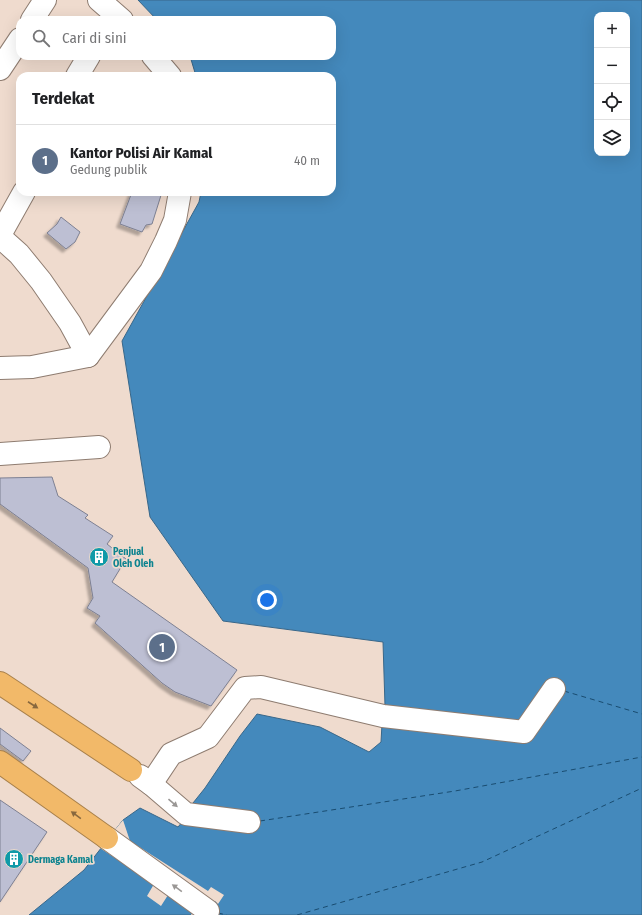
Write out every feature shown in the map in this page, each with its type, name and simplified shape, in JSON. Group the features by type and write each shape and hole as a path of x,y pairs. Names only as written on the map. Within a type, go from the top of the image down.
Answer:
{"highway":[{"path":"0,683 131,770"},
{"path":"0,762 107,838"}],"street":[{"path":"35,16 45,0"},
{"path":"99,0 116,16"},
{"path":"0,69 16,45"},
{"path":"79,72 87,60"},
{"path":"156,60 167,72"},
{"path":"22,196 0,236 19,254 41,280 70,323 88,356"},
{"path":"0,368 32,367 88,356 151,271 175,220 179,196"},
{"path":"0,454 99,447"},
{"path":"151,784 171,754 208,736 245,688 261,687 383,716 524,732 554,689"},
{"path":"131,770 151,784 186,814 249,822"},
{"path":"107,838 208,911"}],"water":[{"path":"138,0 642,0 642,915 29,915 84,870 123,820 140,808 178,827 183,821 189,808 205,788 240,736 257,714 320,727 369,752 381,742 385,706 383,642 223,621 150,517 122,341 199,202 200,196 336,196 336,72 195,72 191,60 336,60 336,16 153,16"}],"pier":[{"path":"123,820 130,841 208,891 211,887 224,895 218,904 215,901 206,915 191,915 193,911 168,895 161,906 147,896 154,884 100,848"}],"building":[{"path":"130,196 161,196 152,224 146,225 142,232 120,224"},
{"path":"61,217 80,232 75,242 66,249 47,233 57,224"},
{"path":"52,477 58,496 88,515 85,518 113,536 107,544 126,559 112,582 237,670 211,706 175,692 162,683 95,623 100,616 87,608 93,598 88,568 0,504 0,478"},
{"path":"0,728 31,751 23,761 0,744"},
{"name":"Dermaga Kamal","path":"0,800 47,832 0,902"}],"ferry route":[{"path":"564,691 642,714"},
{"path":"260,821 455,791 642,757"},
{"path":"297,915 482,862 642,788"},
{"path":"218,913 227,915"}],"place":[{"name":"Penjual Oleh Oleh","path":"99,557"},
{"name":"Kantor Polisi Air Kamal","path":"162,647"},
{"name":"Dermaga Kamal","path":"14,859"}]}
